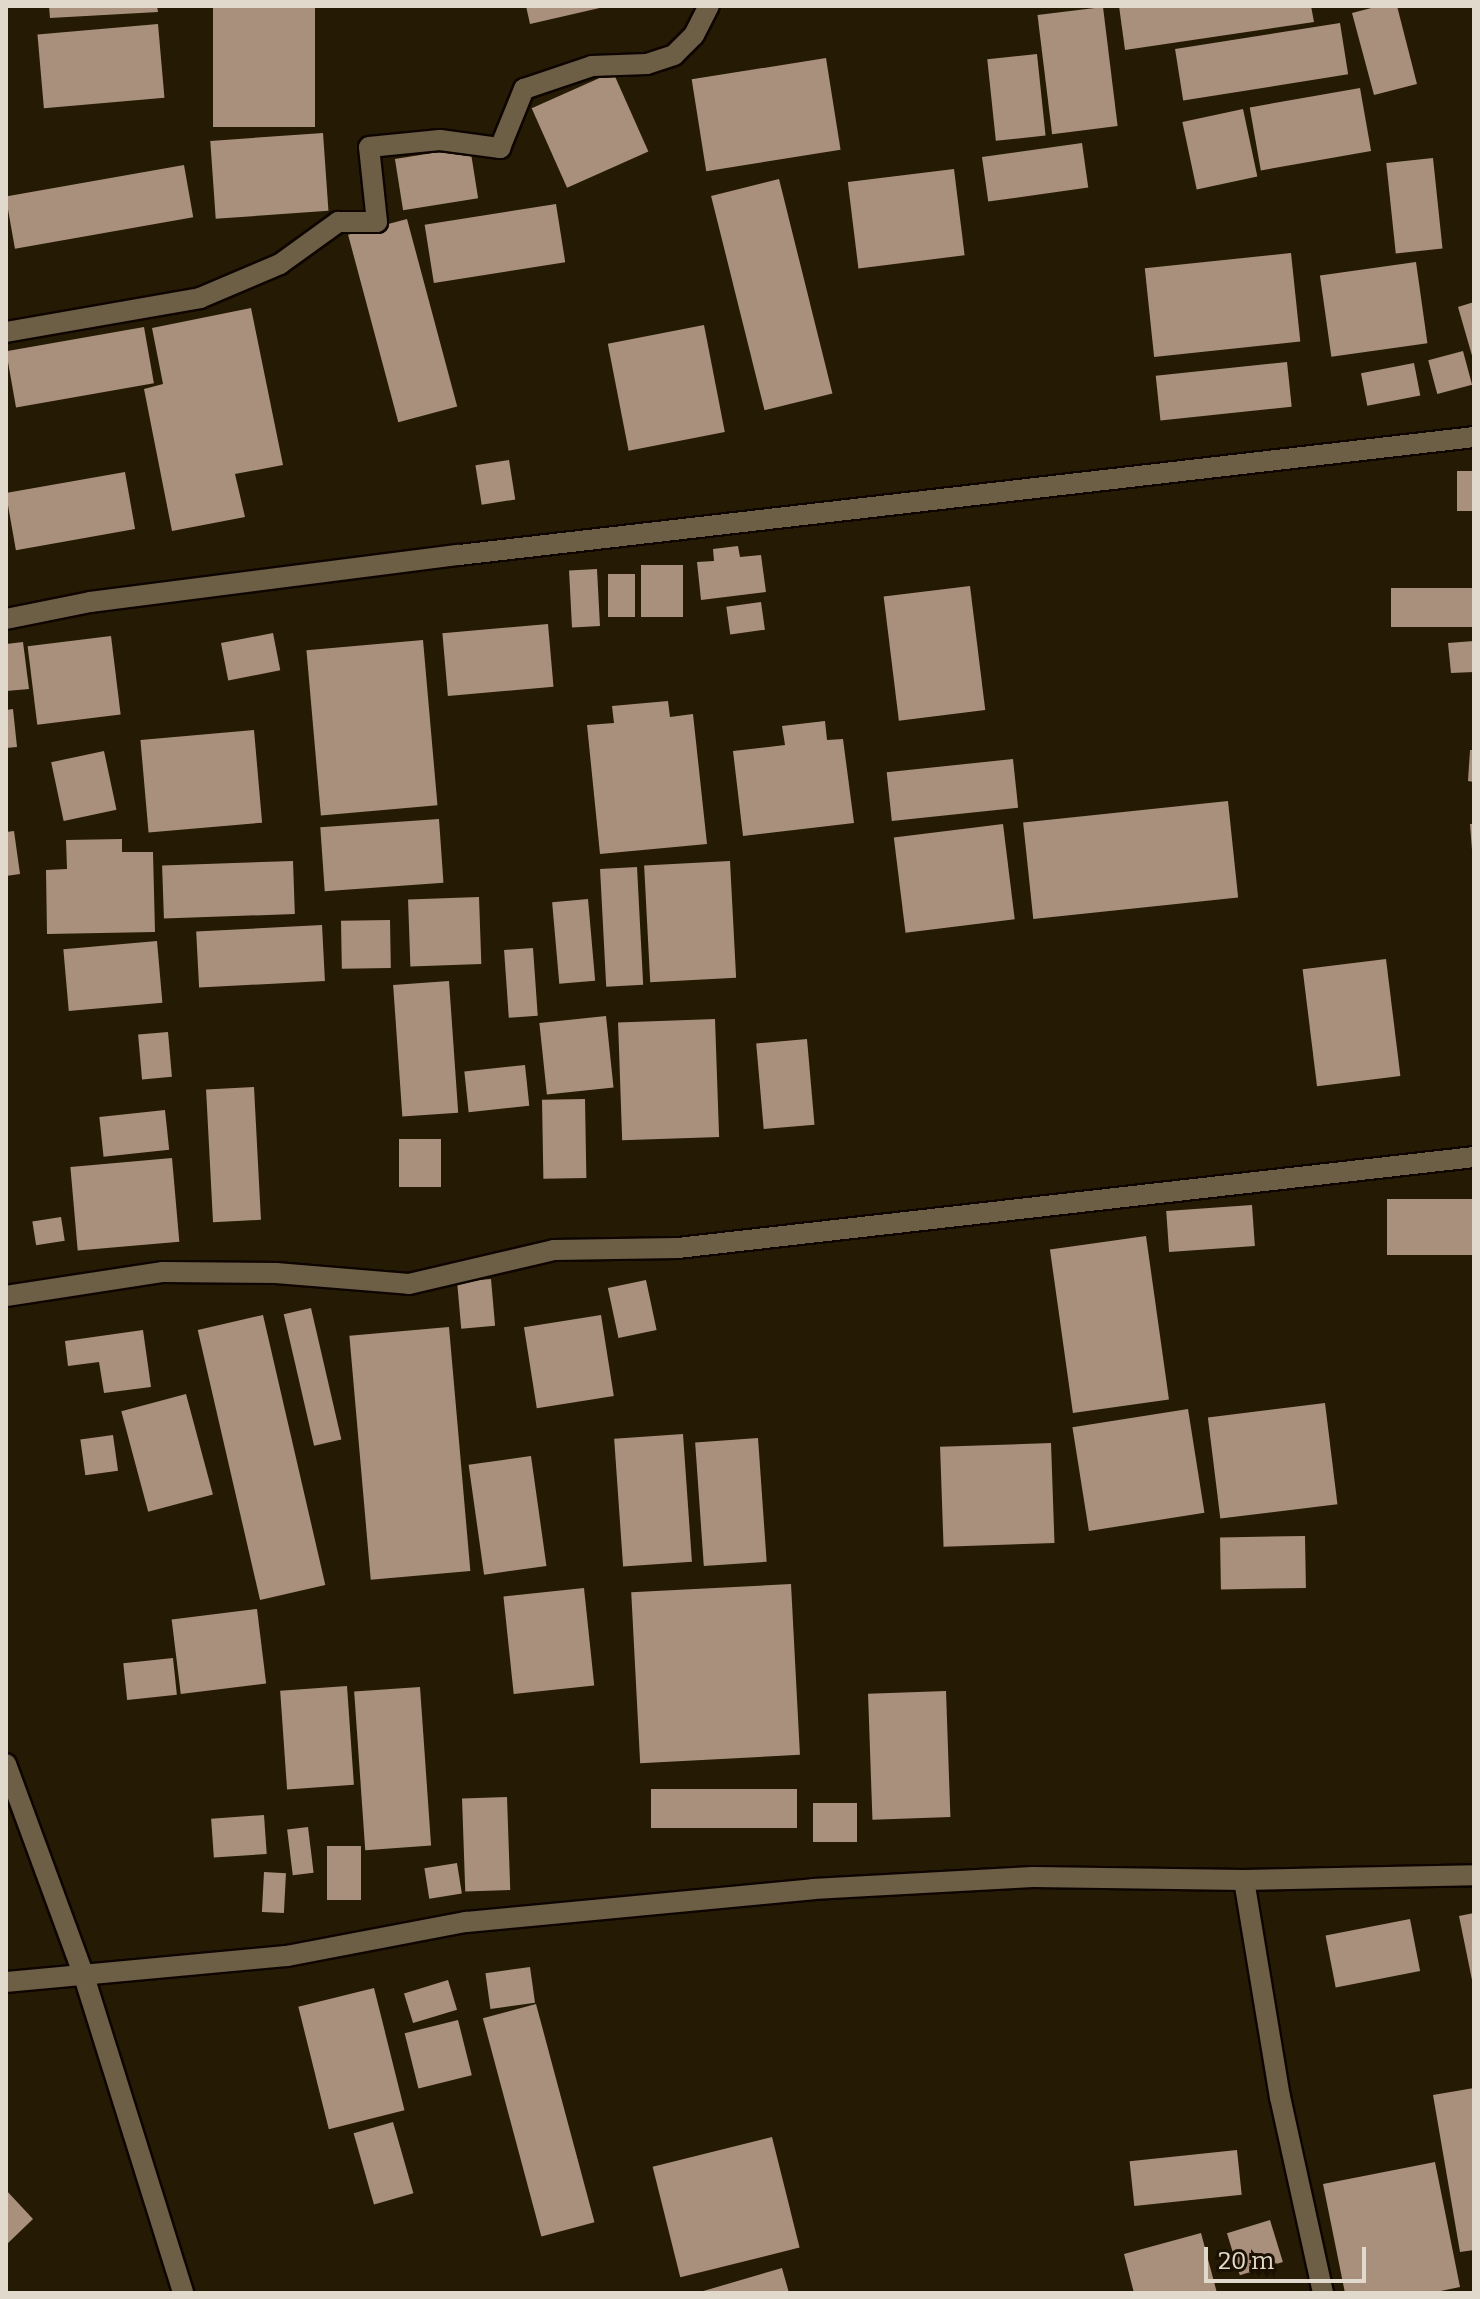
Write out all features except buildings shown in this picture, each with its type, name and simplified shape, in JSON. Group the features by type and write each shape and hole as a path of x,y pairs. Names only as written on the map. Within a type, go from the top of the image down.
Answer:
{"street":[{"path":"6,332 200,298 280,264 338,222 377,222 369,147 440,140 500,148 524,89 592,66 647,64 674,55 694,35 709,6"},
{"path":"6,619 90,602 459,555 1474,437"},
{"path":"6,1296 163,1272 276,1273 409,1284 554,1250 678,1248 1474,1157"},
{"path":"6,1764 83,1973 183,2293"},
{"path":"6,1982 287,1956 466,1922 813,1889 1033,1877 1244,1880 1474,1875"},
{"path":"1244,1880 1280,2097 1323,2293"}]}
